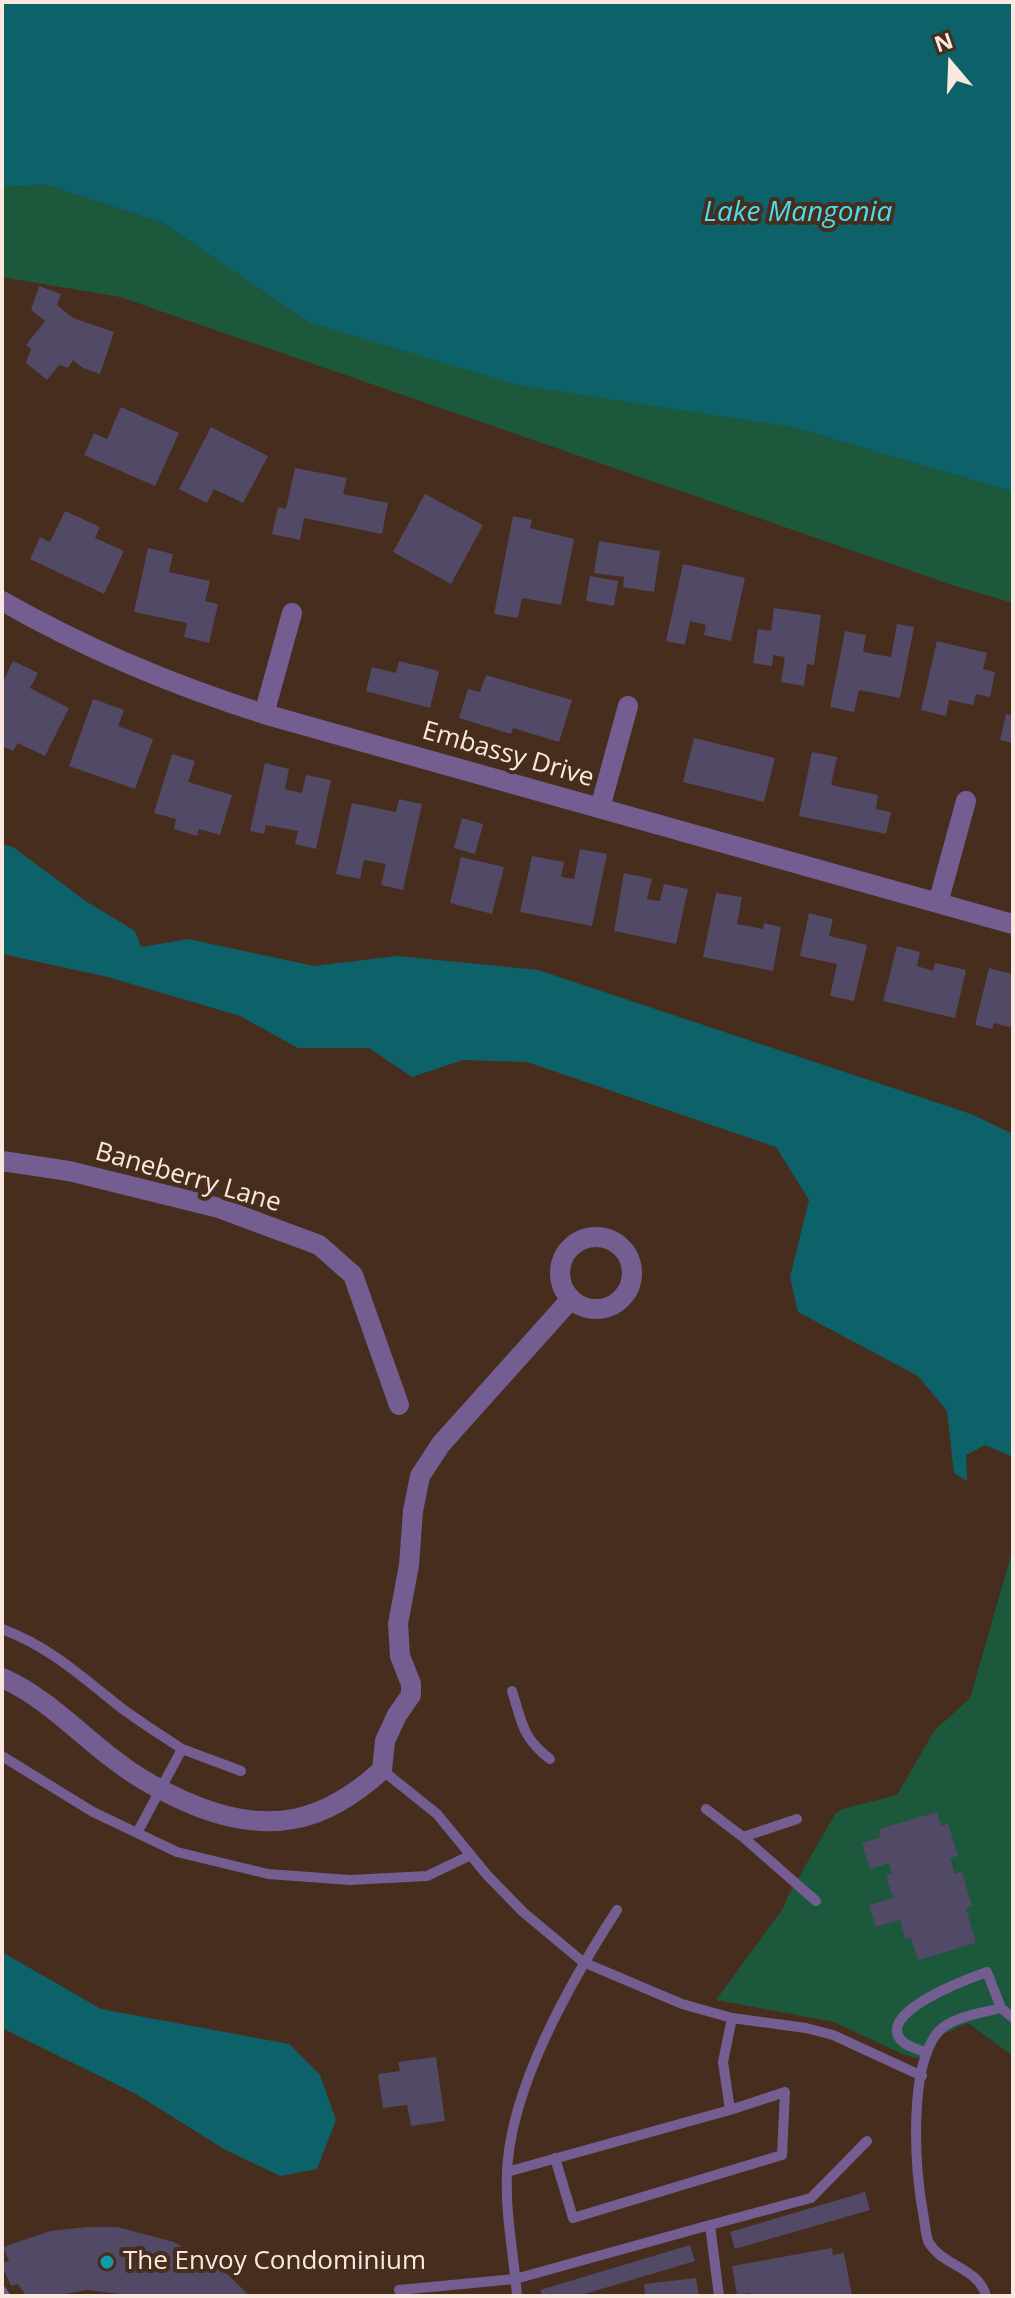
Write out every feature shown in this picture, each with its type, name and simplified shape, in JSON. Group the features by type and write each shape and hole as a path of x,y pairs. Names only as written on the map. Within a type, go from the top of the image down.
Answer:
{"street":[{"name":"Embassy Drive","path":"2,601 116,661 197,693 1013,924"},
{"path":"264,714 292,613"},
{"path":"600,808 628,706"},
{"path":"938,903 966,801"},
{"name":"Baneberry Lane","path":"2,1161 69,1171 219,1208 319,1245 353,1275 399,1405"},
{"path":"2,1678 49,1706 113,1759 160,1789 233,1818 255,1822 297,1820 352,1796 382,1770 389,1729 411,1695 411,1684 400,1656 398,1624 409,1565 415,1493 420,1476 441,1444 571,1299"}],"lane":[{"path":"2,1629 27,1638 77,1670 121,1708 182,1749 241,1771"},
{"path":"512,1691 526,1735 533,1746 550,1759"},
{"path":"137,1833 182,1749"},
{"path":"2,1756 93,1812 177,1852 268,1874 350,1880 427,1876 471,1855"},
{"path":"382,1770 437,1814 523,1912 583,1962 682,2004 732,2018 806,2028 833,2035 922,2076"},
{"path":"706,1809 816,1901"},
{"path":"743,1837 797,1819"},
{"path":"517,2296 507,2172 519,2102 530,2072 583,1962 617,1910"},
{"path":"927,2053 904,2043 899,2035 898,2023 909,2010 949,1986 987,1972 1001,2008 1013,2018"},
{"path":"986,2296 976,2278 928,2242 917,2178 916,2125 927,2053 939,2031 956,2021 1001,2008"},
{"path":"730,2110 723,2062 732,2018"},
{"path":"507,2172 555,2158 730,2110 785,2092 782,2155 573,2218 555,2158"},
{"path":"399,2290 515,2279 811,2198 867,2141"},
{"path":"710,2225 719,2296"}],"green space":[{"path":"46,185 163,223 308,322 792,427 1013,492 1013,603 952,585 120,297 2,277 2,187"},
{"path":"1013,1548 1013,2056 968,2023 940,2036 927,2061 900,2053 834,2022 716,2000 784,1907 835,1814 842,1809 897,1795 934,1731 970,1698"}],"water":[{"name":"Lake Mangonia","path":"2,2 1013,2 1013,492 792,427 518,385 308,322 163,223 46,185 2,187"},
{"path":"2,844 13,847 87,902 135,931 141,947 188,939 314,966 397,956 538,970 971,1114 1013,1134 1013,1457 985,1445 966,1455 967,1481 954,1473 947,1411 918,1376 798,1312 790,1277 809,1200 776,1147 527,1062 463,1060 412,1077 369,1048 298,1048 240,1016 108,977 2,954"},
{"path":"2,1952 101,2009 289,2044 320,2075 336,2120 317,2169 280,2176 224,2149 136,2094 2,2028"}],"building":[{"path":"39,286 61,294 57,305 73,318 114,332 100,374 83,368 73,360 68,368 59,365 47,380 26,363 31,349 26,345 45,321 31,310"},
{"path":"121,407 179,433 155,486 84,455 94,433 107,439"},
{"path":"211,427 268,456 243,503 214,489 207,503 179,489"},
{"path":"295,468 347,478 343,494 388,503 382,534 304,518 300,540 272,534 278,507 286,509"},
{"path":"425,494 483,525 451,584 393,552"},
{"path":"65,511 100,527 95,538 124,551 104,594 30,559 40,537 50,542"},
{"path":"513,516 532,520 530,528 574,539 561,605 522,598 518,618 494,614"},
{"path":"599,541 660,551 654,592 623,587 624,577 594,573"},
{"path":"148,548 173,554 169,572 210,581 205,601 218,604 209,643 184,637 187,623 134,612"},
{"path":"683,564 745,578 731,641 704,635 706,625 690,621 685,645 666,641"},
{"path":"590,576 618,581 614,606 586,601"},
{"path":"774,608 821,615 814,665 807,664 804,686 781,682 785,657 773,655 772,666 753,663 758,629 771,631"},
{"path":"897,624 914,627 900,698 859,690 854,712 830,707 845,631 866,635 863,652 891,657"},
{"path":"937,641 987,653 983,669 995,672 990,697 976,694 973,705 949,700 946,716 921,710"},
{"path":"13,661 38,673 30,688 69,708 45,756 18,743 13,751 2,746 2,684"},
{"path":"399,661 439,671 430,708 366,691 372,667 396,673"},
{"path":"486,675 572,700 559,742 513,728 511,734 459,718 468,689 480,692"},
{"path":"93,699 124,710 118,726 153,739 135,789 69,766"},
{"path":"1006,714 1013,716 1013,743 1000,740"},
{"path":"694,738 775,758 764,802 683,782"},
{"path":"812,752 837,757 831,785 878,795 876,809 891,812 886,834 799,816"},
{"path":"172,754 195,761 188,782 232,795 220,835 199,829 197,836 174,829 176,819 154,813"},
{"path":"265,763 289,769 285,789 302,793 306,775 331,780 316,849 295,844 298,831 266,825 264,834 250,831"},
{"path":"399,799 422,804 403,890 381,885 386,864 364,860 360,879 336,874 352,803 396,812"},
{"path":"462,818 483,824 475,854 454,848"},
{"path":"580,849 607,854 592,926 520,912 532,856 564,862 561,877 574,879"},
{"path":"461,857 504,867 492,914 450,903"},
{"path":"624,873 652,879 647,899 660,901 664,884 688,889 676,944 614,931"},
{"path":"716,893 742,897 737,924 763,929 764,923 781,927 773,971 703,957"},
{"path":"809,913 833,919 829,936 867,945 854,1001 830,996 837,964 800,956"},
{"path":"897,946 920,952 917,966 933,971 935,963 966,970 955,1018 883,1001"},
{"path":"989,968 1013,974 1013,1028 994,1023 992,1029 975,1025"},
{"path":"937,1812 941,1826 948,1823 958,1856 950,1858 955,1874 962,1872 972,1906 966,1908 976,1943 918,1960 911,1938 905,1939 900,1920 876,1927 869,1905 893,1898 886,1875 892,1874 889,1863 870,1869 862,1843 881,1837 879,1829"},
{"path":"436,2057 445,2121 411,2126 407,2105 383,2108 378,2074 400,2071 398,2062"},
{"path":"865,2192 870,2210 735,2249 730,2232"},
{"name":"The Envoy Condominium","path":"117,2227 174,2242 227,2274 250,2296 136,2296 87,2290 54,2296 26,2296 18,2284 11,2286 2,2266 2,2263 9,2261 3,2247 50,2231"},
{"path":"690,2245 695,2261 578,2296 542,2296 540,2290"},
{"path":"832,2248 833,2255 844,2253 852,2296 737,2295 732,2266"},
{"path":"696,2278 699,2296 645,2296 644,2284"}],"place":[{"name":"The Envoy Condominium","path":"107,2262"}]}
